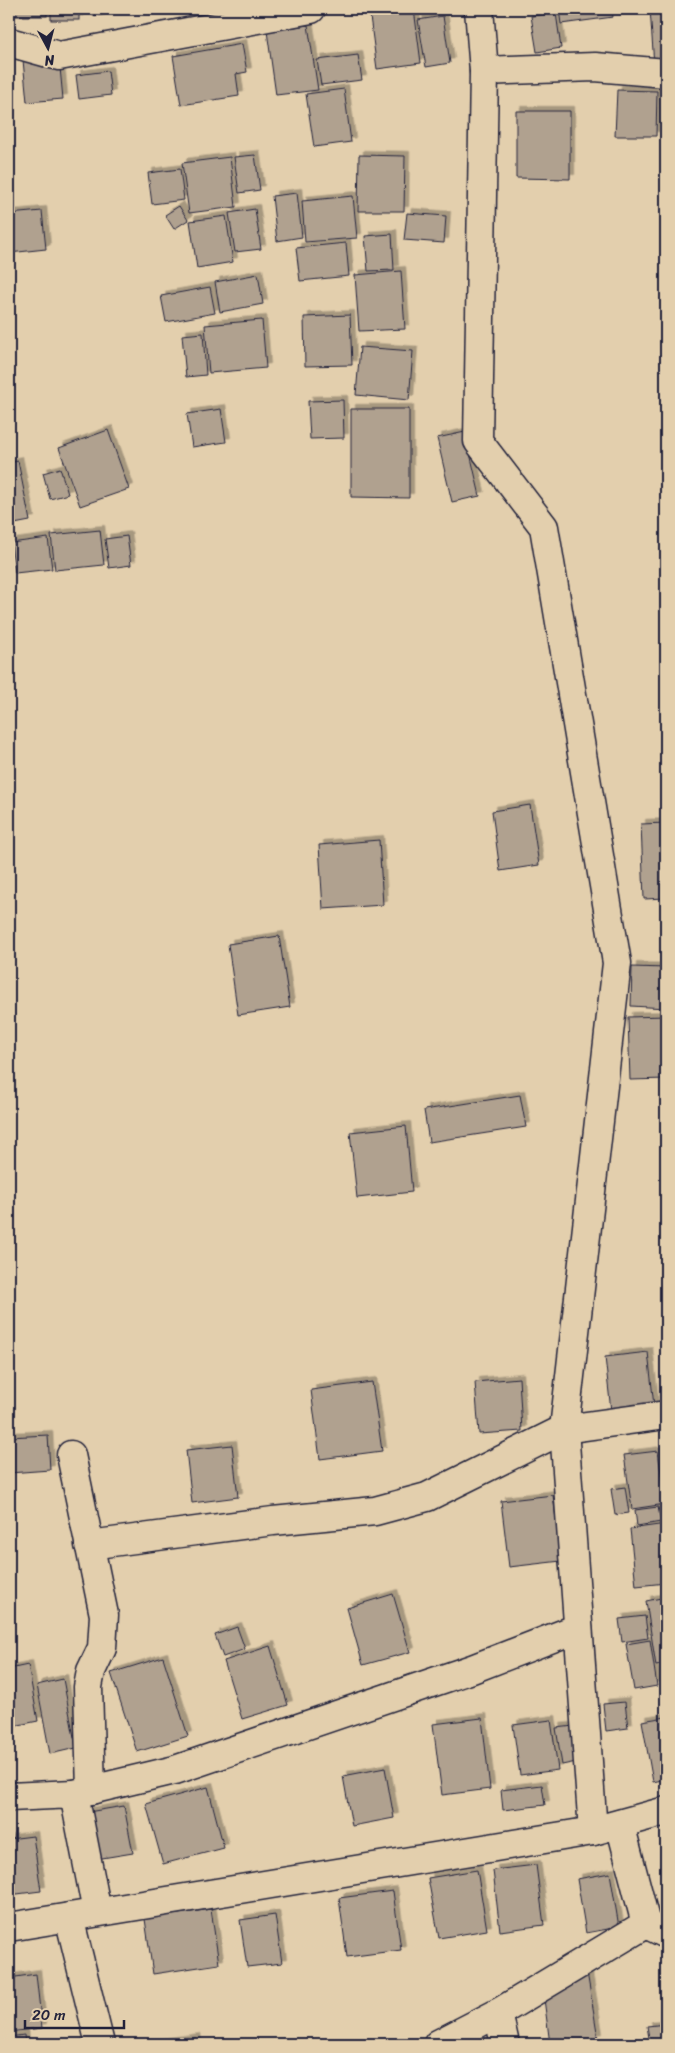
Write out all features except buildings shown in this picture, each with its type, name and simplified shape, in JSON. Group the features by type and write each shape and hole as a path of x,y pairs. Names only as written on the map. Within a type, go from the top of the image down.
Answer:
{"street":[{"path":"9,42 59,56 310,9"},
{"path":"479,9 484,71 478,441 544,527 618,963 564,1429 593,1831"},
{"path":"484,71 595,67 666,73"},
{"path":"89,1545 274,1521 375,1511 428,1497 564,1429 666,1415"},
{"path":"70,1455 104,1615 102,1648 91,1671 88,1687 83,1792 97,1912"},
{"path":"9,1797 83,1792 174,1770 472,1669 578,1628"},
{"path":"9,1927 593,1831 666,1811"},
{"path":"438,2044 656,1929 620,1824"},
{"path":"69,1917 100,2044"},
{"path":"498,2013 505,2044"}]}
